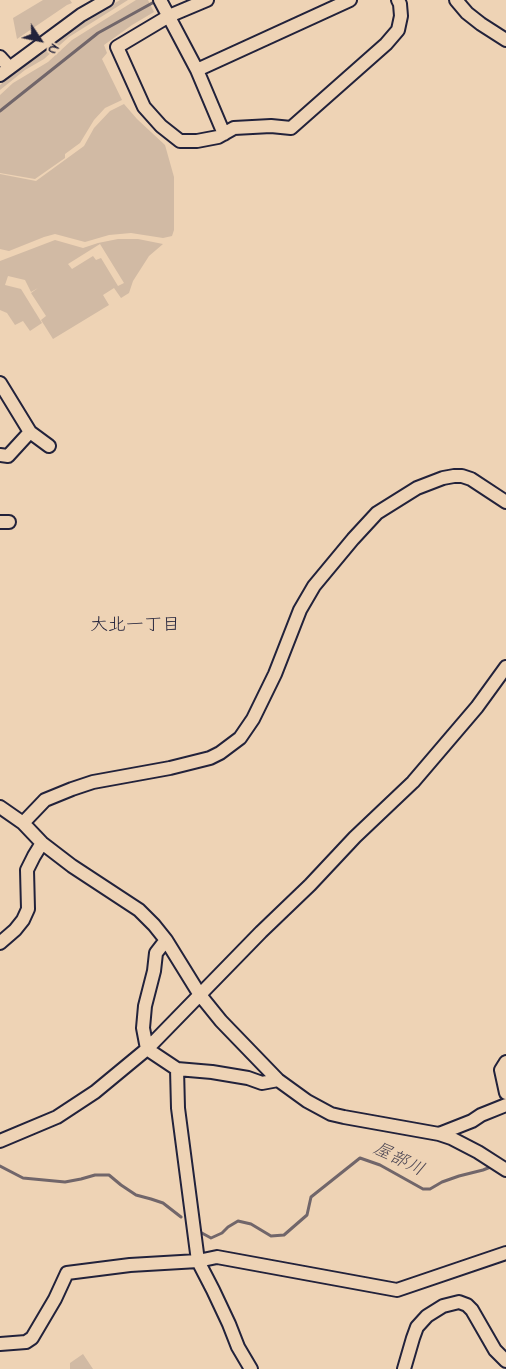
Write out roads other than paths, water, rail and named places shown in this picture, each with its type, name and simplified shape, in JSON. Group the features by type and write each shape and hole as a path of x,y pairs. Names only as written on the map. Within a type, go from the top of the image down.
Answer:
{"street":[{"path":"0,57 5,72 80,16 107,0"},
{"path":"207,0 164,7 117,47 144,107 161,126 180,141 197,141 218,137 234,128 271,126 291,128 386,44 398,30 401,16 398,0"},
{"path":"196,70 350,0"},
{"path":"456,0 481,24 506,40"},
{"path":"164,7 196,70 224,134"},
{"path":"0,383 30,432 49,446"},
{"path":"0,455 8,456 30,432"},
{"path":"23,823 45,800 72,789 93,782 170,768 210,758 240,738 253,719 300,610 314,586 377,513 417,488 454,476 471,479 506,502"},
{"path":"0,1141 57,1117 95,1092 147,1049 355,837 413,782 477,706 506,667"},
{"path":"0,807 23,823 42,843 72,866 139,910 166,940 200,995 221,1020 278,1080 307,1101 331,1114 385,1126 439,1134 463,1144 505,1169"},
{"path":"0,943 24,920 28,909 27,870 42,843"},
{"path":"166,940 156,953 154,971 145,1006 143,1028 147,1049 177,1069 212,1072 248,1078 262,1083 278,1080"},
{"path":"506,1062 501,1070 506,1092"},
{"path":"177,1069 178,1108 198,1261 229,1324 238,1347 251,1369"},
{"path":"439,1134 506,1105"},
{"path":"0,1344 26,1342 32,1338 67,1273 130,1265 198,1261 217,1257 396,1290 506,1253"},
{"path":"404,1369 417,1327 427,1316 443,1306 459,1302 467,1304 472,1310 495,1350 506,1361"}],"waterway":[{"path":"0,111 98,33 156,1"},
{"name":"屋部川","path":"200,1232 211,1238 222,1233 238,1221 251,1224 271,1236 284,1235 307,1215 311,1197 360,1158 380,1165 423,1189 430,1189 442,1182 493,1166"},
{"name":"屋部川","path":"0,1166 23,1178 65,1182 95,1175 109,1175 136,1195 163,1203 181,1217"}],"district":[{"name":"大北一丁目","path":"135,627"}]}
